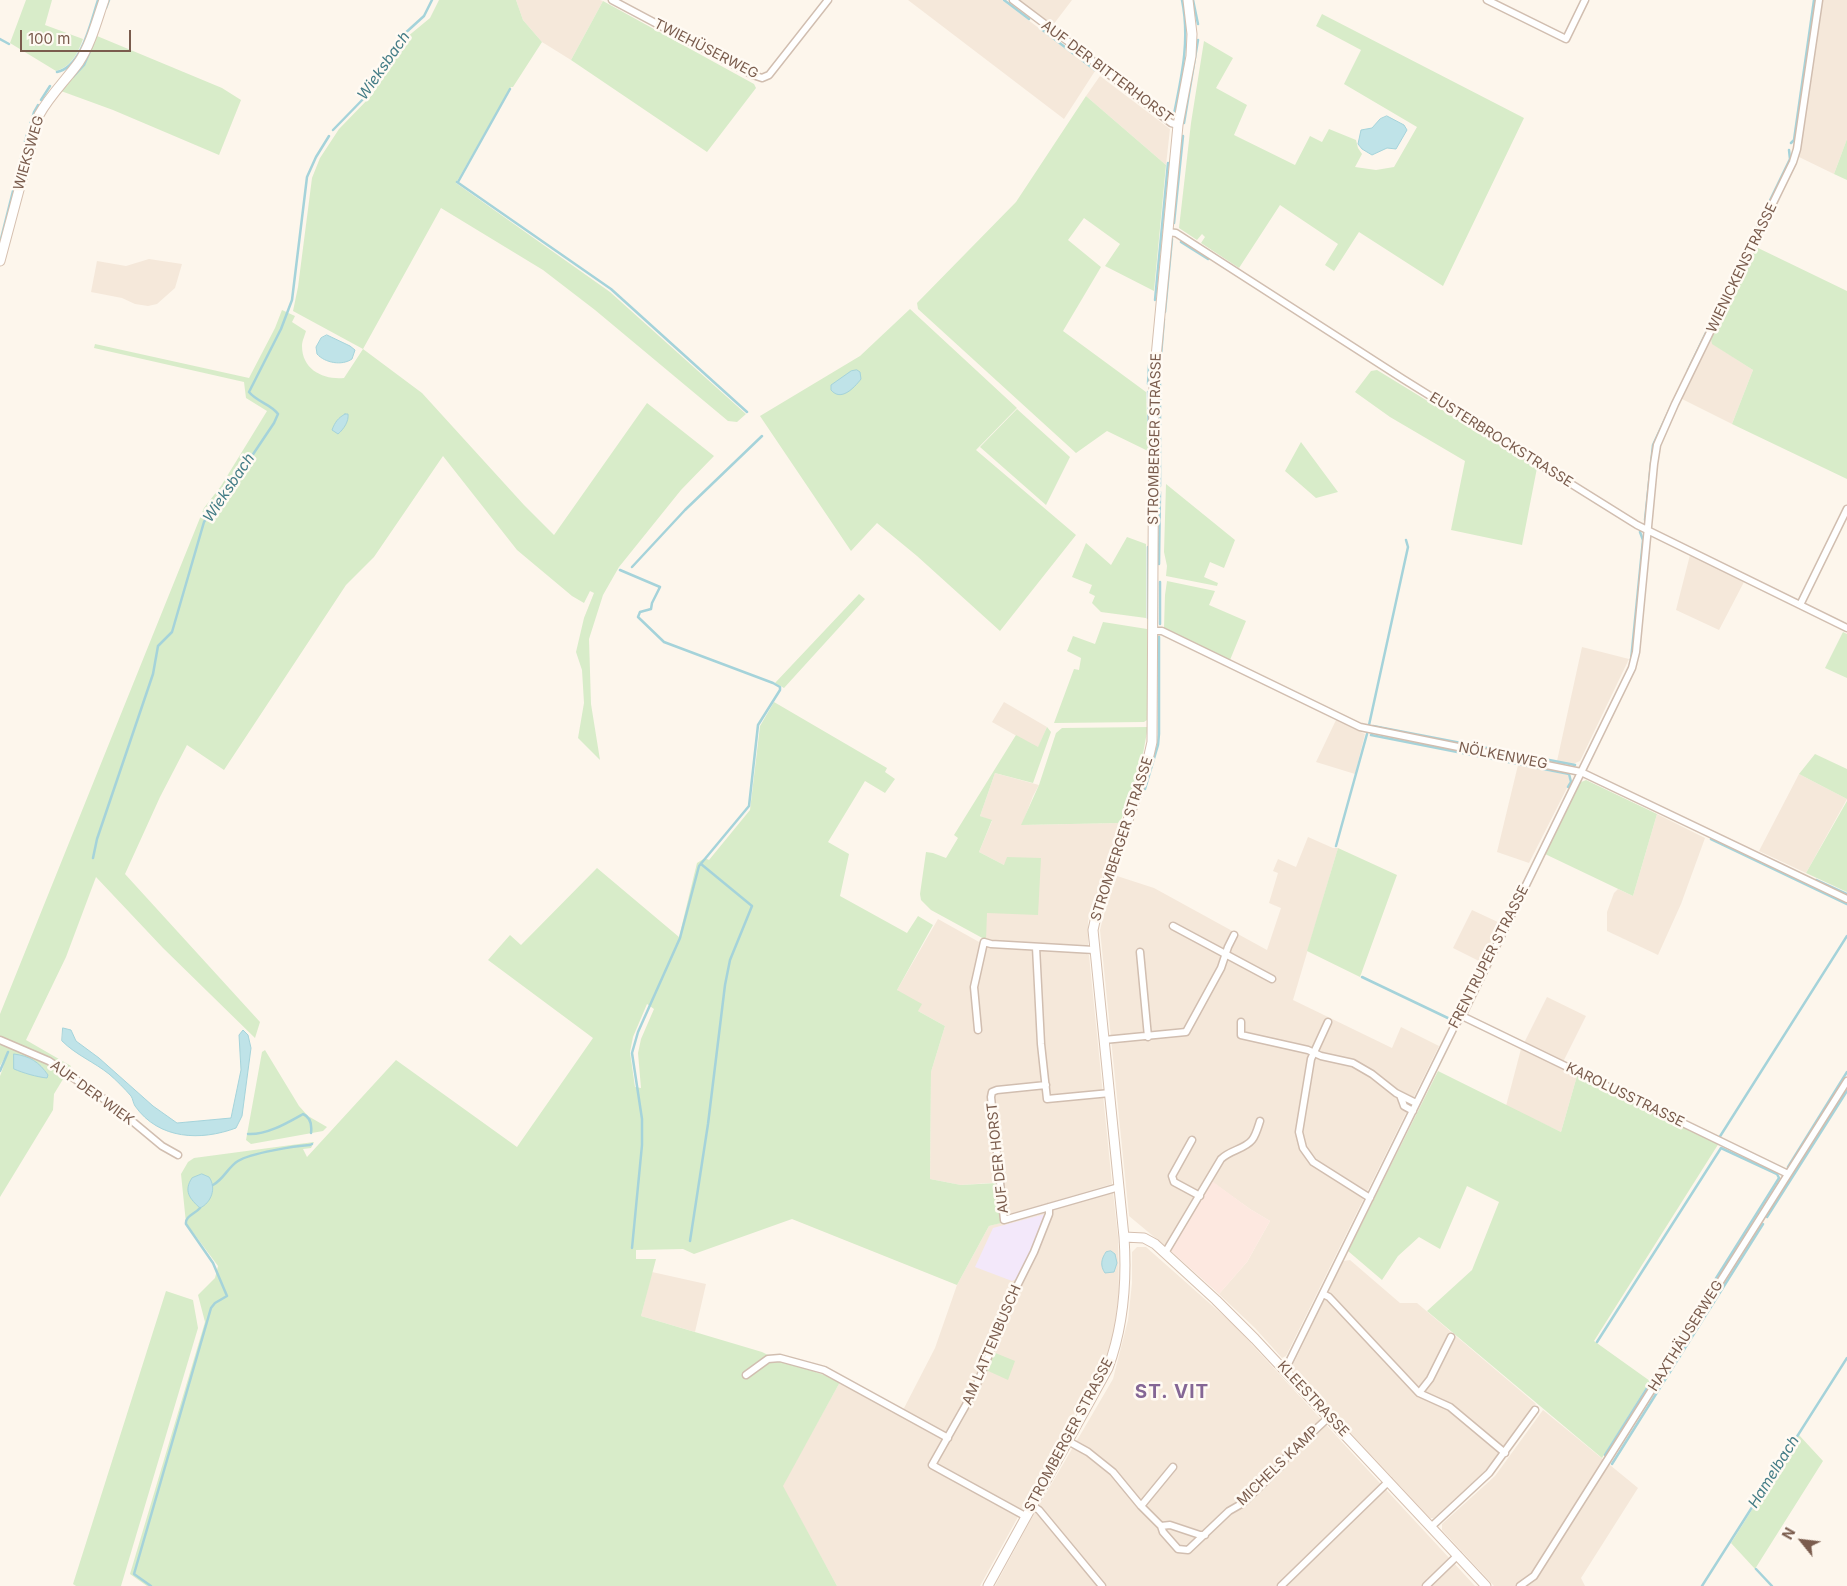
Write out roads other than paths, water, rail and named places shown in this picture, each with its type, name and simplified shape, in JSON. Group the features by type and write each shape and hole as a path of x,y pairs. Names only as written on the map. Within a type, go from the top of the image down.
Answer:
{"main road":[{"name":"WIEKSWEG","path":"0,261 39,115 46,102 85,51 104,0"},
{"name":"STROMBERGER STRASSE","path":"988,1586 1108,1368 1118,1341 1126,1282 1124,1237 1094,950 1094,930 1097,912 1147,764 1152,742 1154,388 1178,125 1192,34 1188,0"},
{"name":"KLEESTRASSE","path":"1124,1237 1144,1238 1155,1244 1216,1300 1329,1416 1486,1586"}],"street":[{"name":"TWIEHÜSERWEG","path":"612,0 762,78 769,75 828,0"},
{"name":"AUF DER BITTERHORST","path":"1013,0 1089,57 1171,123 1178,125"},
{"path":"1021,6 1025,0"},
{"path":"1487,0 1566,39 1585,0"},
{"name":"WIENICKENSTRASSE","path":"1648,530 1657,445 1675,404 1755,244 1797,150 1819,0"},
{"name":"EUSTERBROCKSTRASSE","path":"1167,232 1176,232 1403,379 1637,525 1847,628"},
{"path":"1800,605 1847,509"},
{"name":"FRENTRUPER STRASSE","path":"1283,1368 1289,1362 1455,1025 1462,1016 1632,668 1636,652 1648,530"},
{"name":"NÖLKENWEG","path":"1153,631 1162,631 1360,727 1581,772 1847,899"},
{"path":"1174,926 1272,979"},
{"path":"1104,1040 1186,1032 1221,968 1234,934"},
{"path":"978,1030 974,987 984,942 1094,950"},
{"path":"1036,947 1046,1099 1110,1093"},
{"path":"1140,952 1148,1037"},
{"name":"KAROLUSSTRASSE","path":"1462,1016 1788,1174"},
{"path":"1241,1022 1241,1035 1308,1050 1321,1056 1353,1062 1400,1095 1416,1103"},
{"path":"1328,1022 1311,1059 1299,1132 1303,1148 1314,1162 1370,1198"},
{"name":"AUF DER WIEK","path":"0,1040 49,1061 114,1106 162,1146 178,1155"},
{"name":"HAXTHÄUSERWEG","path":"1520,1586 1534,1576 1847,1081"},
{"name":"AUF DER HORST","path":"1046,1085 992,1092 991,1098 1004,1220 1119,1188"},
{"path":"1400,1095 1404,1106 1413,1111"},
{"path":"1165,1253 1221,1160 1227,1154 1251,1142 1260,1121"},
{"path":"1192,1140 1172,1176 1174,1182 1200,1196"},
{"name":"AM LATTENBUSCH","path":"1025,1516 932,1465 975,1389 1017,1286 1050,1214 1049,1207"},
{"path":"1323,1294 1329,1297 1419,1393 1450,1407 1505,1453"},
{"path":"1419,1393 1430,1378 1451,1337"},
{"path":"746,1375 768,1359 780,1358 824,1370 948,1438"},
{"path":"1432,1526 1489,1473 1535,1410"},
{"name":"MICHELS KAMP","path":"1068,1441 1088,1452 1113,1472 1141,1506 1161,1526 1163,1532 1178,1549 1188,1550 1229,1511 1243,1503 1256,1491 1329,1416"},
{"path":"1141,1506 1174,1467"},
{"path":"1281,1586 1389,1481"},
{"path":"1031,1505 1039,1510 1102,1586"},
{"path":"1161,1526 1170,1525 1191,1533 1205,1535"},
{"path":"1426,1586 1458,1555"}],"water":[{"path":"1387,116 1404,125 1407,130 1396,149 1387,148 1372,155 1358,144 1361,130 1372,128 1380,119"},
{"path":"327,335 355,350 352,359 339,363 324,360 320,357 317,354 316,347 321,338"},
{"path":"857,370 860,372 861,379 851,390 839,395 831,390 831,385 851,371"},
{"path":"348,414 347,422 338,434 332,430 337,420"},
{"path":"63,1028 71,1030 76,1041 99,1058 153,1106 177,1123 231,1118 241,1070 239,1035 243,1030 248,1035 251,1048 242,1116 236,1128 209,1135 195,1136 181,1135 156,1126 135,1106 131,1096 112,1076 62,1041"},
{"path":"14,1054 25,1056 38,1063 48,1075 47,1078 30,1075 14,1069"},
{"path":"202,1174 209,1177 213,1190 210,1199 200,1208 191,1198 188,1187 192,1178"},
{"path":"1111,1251 1115,1254 1117,1263 1114,1272 1105,1273 1102,1268 1102,1260 1106,1252"}],"waterway":[{"path":"57,72 73,62 79,53 89,31 98,0"},
{"path":"106,8 109,0"},
{"name":"Wieksbach","path":"333,130 368,94 402,36 424,16 432,0"},
{"path":"1004,0 1029,19"},
{"path":"1174,114 1185,43 1182,0"},
{"path":"1193,0 1198,24"},
{"path":"1791,143 1794,140 1814,0"},
{"path":"1040,28 1074,54"},
{"path":"0,39 9,44"},
{"path":"1184,123 1198,40"},
{"path":"73,77 84,65 93,44"},
{"path":"1082,60 1095,70"},
{"path":"41,100 50,86"},
{"path":"458,182 510,89"},
{"path":"25,141 38,105"},
{"name":"Wieksbach","path":"93,858 97,839 153,674 158,646 172,632 204,522 214,507 223,499 274,423 278,414 249,392 281,329 292,300 307,177 316,157 329,136"},
{"path":"1174,223 1183,136"},
{"path":"1,239 24,147"},
{"path":"1688,370 1790,159 1789,150"},
{"path":"1155,300 1168,163"},
{"path":"457,182 611,289 747,412"},
{"path":"1165,312 1172,239"},
{"path":"1181,242 1208,259"},
{"path":"1160,368 1164,319"},
{"path":"1148,384 1149,365"},
{"path":"1160,375 1160,486"},
{"path":"1148,392 1149,445"},
{"path":"1645,520 1653,445 1672,404"},
{"path":"632,567 685,510 762,436"},
{"path":"1159,564 1160,492"},
{"path":"1631,660 1643,540 1640,532"},
{"path":"1369,725 1408,547 1406,540"},
{"path":"1148,547 1148,618"},
{"path":"620,570 660,587 651,609 640,612 638,617 664,642 780,687 780,690 758,725 749,806 699,866 680,938 638,1032 632,1053 642,1119 642,1145 632,1248"},
{"path":"1160,582 1160,624"},
{"path":"1145,789 1158,745 1159,637"},
{"path":"1373,726 1575,765"},
{"path":"1336,846 1367,734"},
{"path":"1371,735 1569,774 1571,782 1568,787"},
{"path":"1711,839 1847,904"},
{"path":"690,1241 708,1124 725,985 730,960 752,906 701,864"},
{"path":"1816,880 1847,894"},
{"path":"1719,1138 1847,936"},
{"path":"1362,977 1452,1020"},
{"path":"0,1071 8,1052"},
{"path":"1788,1167 1847,1072"},
{"path":"1767,1217 1847,1091"},
{"path":"248,1134 262,1133 284,1125 303,1114 310,1122 311,1133"},
{"path":"213,1185 238,1161 244,1158 273,1150 312,1144"},
{"path":"1597,1342 1721,1148 1777,1174 1779,1178 1605,1455"},
{"path":"151,1586 134,1574 211,1308 215,1303 227,1296 213,1263 186,1224 189,1217 200,1208"},
{"path":"1612,1464 1763,1224"},
{"name":"Hamelbach","path":"1702,1586 1847,1358"},
{"path":"1756,1569 1772,1586"}],"district":[{"name":"ST. VIT","path":"1172,1392"}]}
